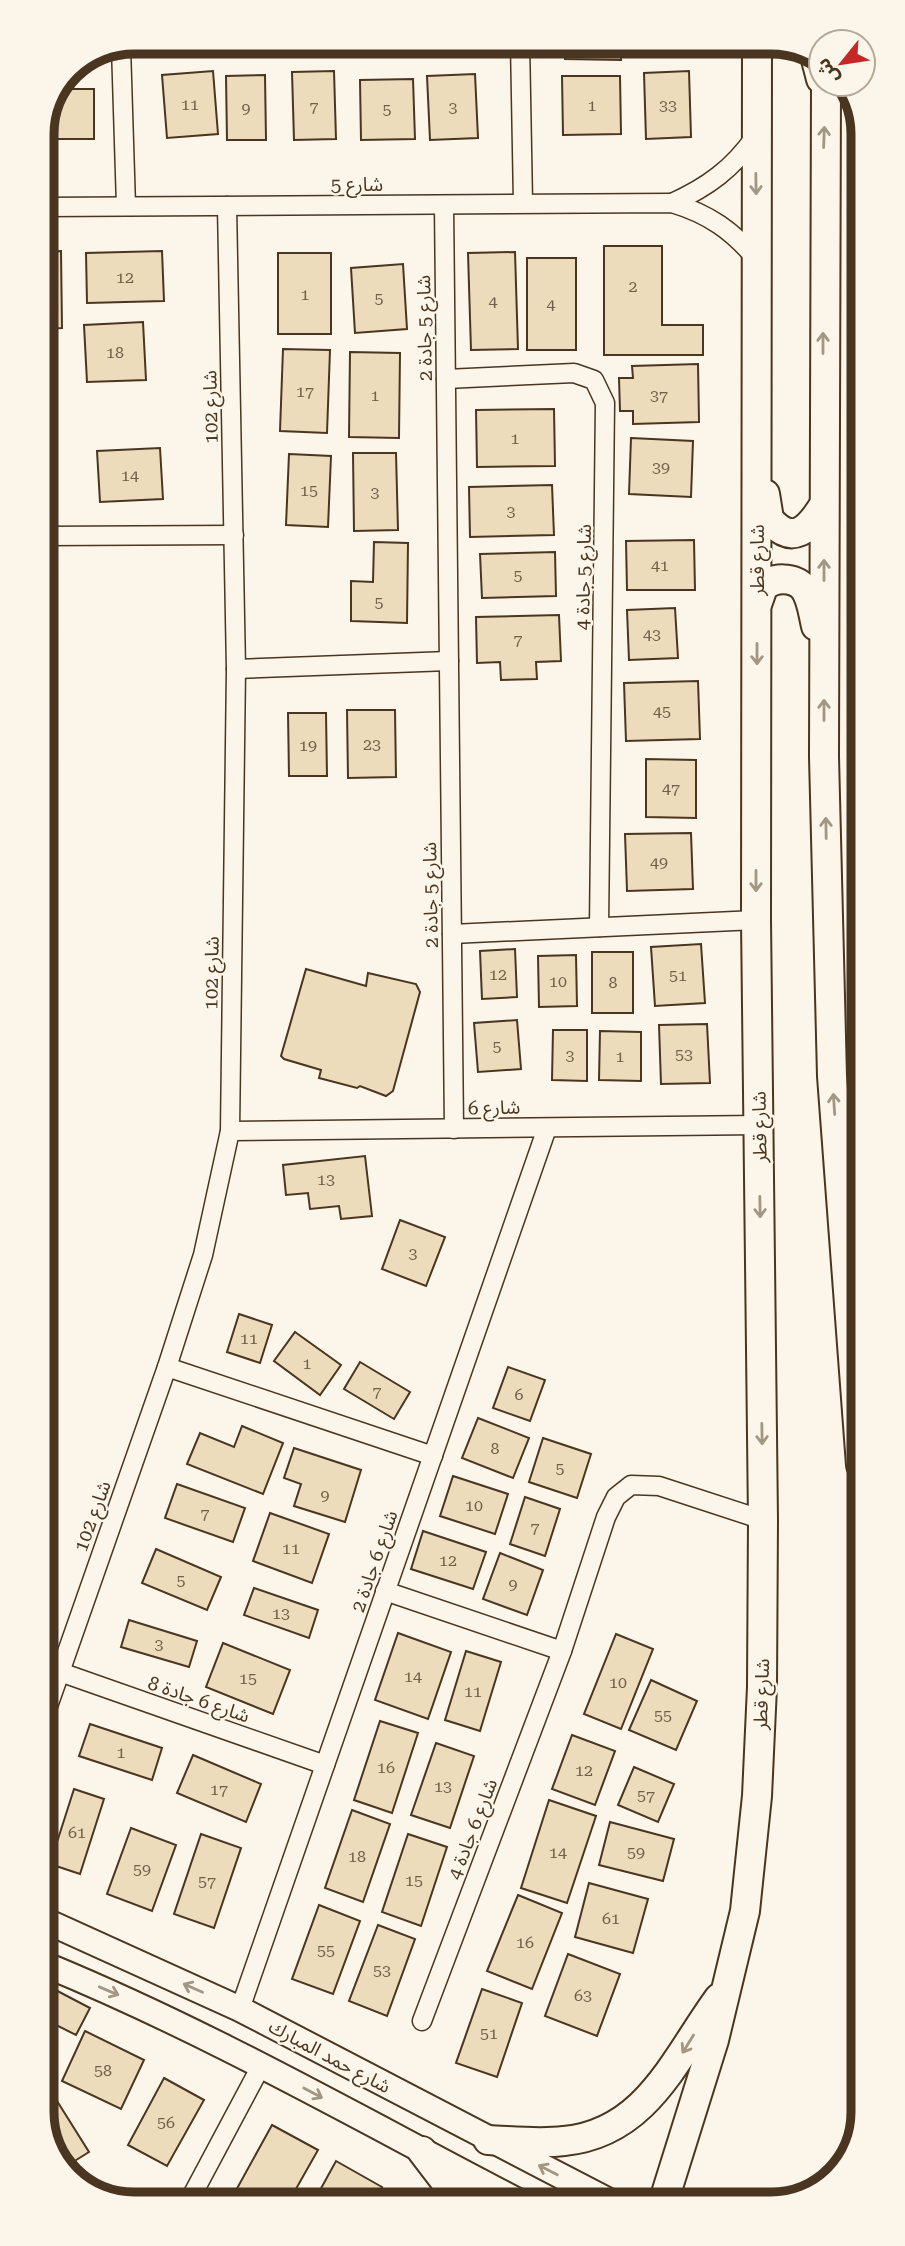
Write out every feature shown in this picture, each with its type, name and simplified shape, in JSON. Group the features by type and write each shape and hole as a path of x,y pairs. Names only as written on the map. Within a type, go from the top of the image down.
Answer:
{"main road":[{"name":"شارع قطر","path":"667,2192 686,2138 727,1988 745,1911 757,1808 762,1687 763,1520 756,920 757,54"},
{"path":"824,98 824,663 832,1076 851,1322"},
{"path":"757,428 769,519 776,527 797,533 810,527 824,505"},
{"path":"757,604 764,588 776,580 789,579 802,586 809,598 824,663"},
{"name":"شارع حمد المبارك","path":"54,1926 240,2009 488,2140 593,2192"},
{"path":"54,1968 115,1994 261,2066 501,2192"},
{"path":"488,2140 564,2141 594,2135 622,2122 659,2090 727,1988"},
{"path":"422,2151 453,2192"}],"street":[{"path":"520,54 523,203"},
{"path":"121,56 126,206"},
{"name":"شارع 5","path":"672,203 720,177 740,158 755,136"},
{"name":"شارع 5","path":"54,207 672,203 698,211 721,224 758,261"},
{"name":"شارع 5 جادة 2","path":"444,205 454,1129"},
{"name":"شارع 102","path":"54,1689 167,1367 203,1255 230,1131 236,669 227,206"},
{"name":"شارع 5 جادة 4","path":"446,379 574,373 594,380 605,403 599,927"},
{"path":"54,536 234,535"},
{"path":"236,669 449,661"},
{"path":"452,934 756,920"},
{"name":"شارع 6","path":"230,1131 759,1125"},
{"name":"شارع 6 جادة 2","path":"240,2009 547,1128"},
{"path":"167,1367 433,1456"},
{"name":"شارع 6 جادة 4","path":"422,2021 562,1651 606,1517 616,1497 631,1485 659,1486 763,1520"},
{"path":"386,1591 562,1651"},
{"name":"شارع 6 جادة 8","path":"60,1672 325,1765"},
{"path":"194,2192 261,2066"}],"building":[{"path":"434,54 478,54 478,57"},
{"path":"565,54 621,54 621,60 565,59"},
{"path":"213,71 218,134 167,138 162,75"},
{"path":"334,71 336,139 294,140 292,72"},
{"path":"689,71 691,137 646,139 644,73"},
{"path":"475,74 478,138 430,140 427,76"},
{"path":"265,75 266,140 227,140 226,76"},
{"path":"562,76 620,76 621,134 563,135"},
{"path":"413,79 415,139 361,140 360,80"},
{"path":"68,89 94,89 94,139 54,139 57,113"},
{"path":"604,246 662,246 662,325 703,325 703,355 604,355"},
{"path":"54,251 61,251 62,328 54,328"},
{"path":"162,251 164,301 87,303 86,253"},
{"path":"515,252 518,349 471,350 468,253"},
{"path":"278,253 331,253 331,334 278,334"},
{"path":"527,258 576,258 576,350 527,350"},
{"path":"403,264 407,329 355,333 351,268"},
{"path":"143,322 146,380 87,382 84,325"},
{"path":"283,349 330,350 327,433 280,431"},
{"path":"350,352 400,353 399,438 349,437"},
{"path":"698,364 699,422 633,424 633,411 620,411 619,378 633,378 632,366"},
{"path":"554,409 555,466 477,467 476,410"},
{"path":"631,438 693,441 691,497 629,494"},
{"path":"160,448 163,499 100,502 97,451"},
{"path":"353,453 396,453 398,530 354,531"},
{"path":"289,454 331,456 328,527 286,525"},
{"path":"552,485 554,535 470,537 469,487"},
{"path":"694,540 695,590 627,590 626,541"},
{"path":"374,542 408,543 407,623 351,621 351,581 373,582"},
{"path":"555,552 556,596 482,598 480,554"},
{"path":"675,608 678,658 629,660 627,610"},
{"path":"559,615 561,661 536,662 537,679 501,680 500,662 477,663 476,617"},
{"path":"698,681 700,739 626,741 624,683"},
{"path":"347,710 395,710 396,777 348,778"},
{"path":"288,713 326,713 327,776 289,776"},
{"path":"646,759 696,760 696,818 646,817"},
{"path":"691,833 693,889 627,891 625,834"},
{"path":"701,944 705,1003 655,1006 651,947"},
{"path":"515,949 517,997 482,999 480,951"},
{"path":"592,952 633,952 633,1013 592,1013"},
{"path":"576,955 577,1006 539,1007 538,956"},
{"path":"306,969 366,986 368,973 416,984 420,992 393,1091 386,1096 360,1086 357,1088 319,1078 321,1070 281,1056"},
{"path":"517,1020 521,1069 478,1072 474,1023"},
{"path":"707,1024 710,1083 661,1084 659,1025"},
{"path":"553,1030 587,1030 587,1081 552,1080"},
{"path":"600,1031 641,1032 641,1081 599,1080"},
{"path":"365,1156 372,1216 341,1219 339,1206 310,1209 308,1193 286,1195 283,1165"},
{"path":"400,1220 445,1237 426,1286 382,1269"},
{"path":"239,1314 272,1325 260,1363 227,1352"},
{"path":"295,1332 341,1365 320,1395 274,1361"},
{"path":"360,1362 410,1392 394,1419 344,1389"},
{"path":"508,1367 545,1380 530,1421 493,1408"},
{"path":"478,1418 529,1438 513,1478 462,1458"},
{"path":"242,1426 283,1443 263,1494 187,1464 200,1433 234,1447"},
{"path":"543,1438 591,1454 577,1498 529,1482"},
{"path":"294,1448 361,1470 345,1522 294,1506 301,1484 284,1478"},
{"path":"453,1476 508,1494 495,1534 440,1516"},
{"path":"177,1484 245,1508 233,1542 165,1518"},
{"path":"525,1497 560,1509 545,1556 510,1544"},
{"path":"270,1513 329,1534 312,1583 253,1561"},
{"path":"423,1531 486,1552 473,1589 411,1569"},
{"path":"156,1549 221,1577 207,1610 142,1583"},
{"path":"500,1553 543,1570 527,1615 483,1599"},
{"path":"254,1588 318,1610 309,1638 244,1615"},
{"path":"129,1620 197,1641 189,1667 121,1647"},
{"path":"398,1633 451,1652 428,1719 375,1700"},
{"path":"616,1634 653,1649 621,1729 584,1714"},
{"path":"223,1643 290,1670 273,1714 206,1687"},
{"path":"466,1651 501,1662 480,1731 445,1720"},
{"path":"651,1680 697,1701 676,1750 629,1730"},
{"path":"380,1721 418,1733 392,1813 354,1800"},
{"path":"90,1724 162,1748 152,1780 79,1756"},
{"path":"572,1735 615,1751 595,1805 552,1789"},
{"path":"436,1743 474,1756 450,1828 411,1815"},
{"path":"193,1755 261,1784 246,1822 177,1793"},
{"path":"634,1767 674,1784 658,1822 618,1805"},
{"path":"74,1789 104,1799 80,1874 54,1865 54,1852"},
{"path":"549,1800 596,1816 567,1903 521,1888"},
{"path":"352,1810 390,1824 363,1902 325,1888"},
{"path":"610,1822 674,1839 663,1881 599,1865"},
{"path":"131,1828 176,1845 152,1911 107,1894"},
{"path":"201,1834 241,1848 214,1928 174,1914"},
{"path":"408,1834 447,1847 421,1926 382,1912"},
{"path":"589,1883 648,1899 633,1953 575,1937"},
{"path":"518,1895 562,1913 532,1989 487,1971"},
{"path":"319,1905 360,1921 333,1994 292,1979"},
{"path":"378,1925 415,1939 387,2016 349,2001"},
{"path":"568,1954 620,1974 597,2036 545,2016"},
{"path":"54,1989 90,2008 76,2035 54,2024"},
{"path":"482,1989 522,2003 497,2077 456,2063"},
{"path":"85,2031 144,2060 121,2109 62,2081"},
{"path":"164,2078 204,2100 167,2166 128,2145"},
{"path":"54,2096 89,2152 72,2162 62,2147 56,2128"},
{"path":"272,2125 318,2150 294,2192 235,2192"},
{"path":"336,2161 382,2187 379,2192 319,2192"}]}
